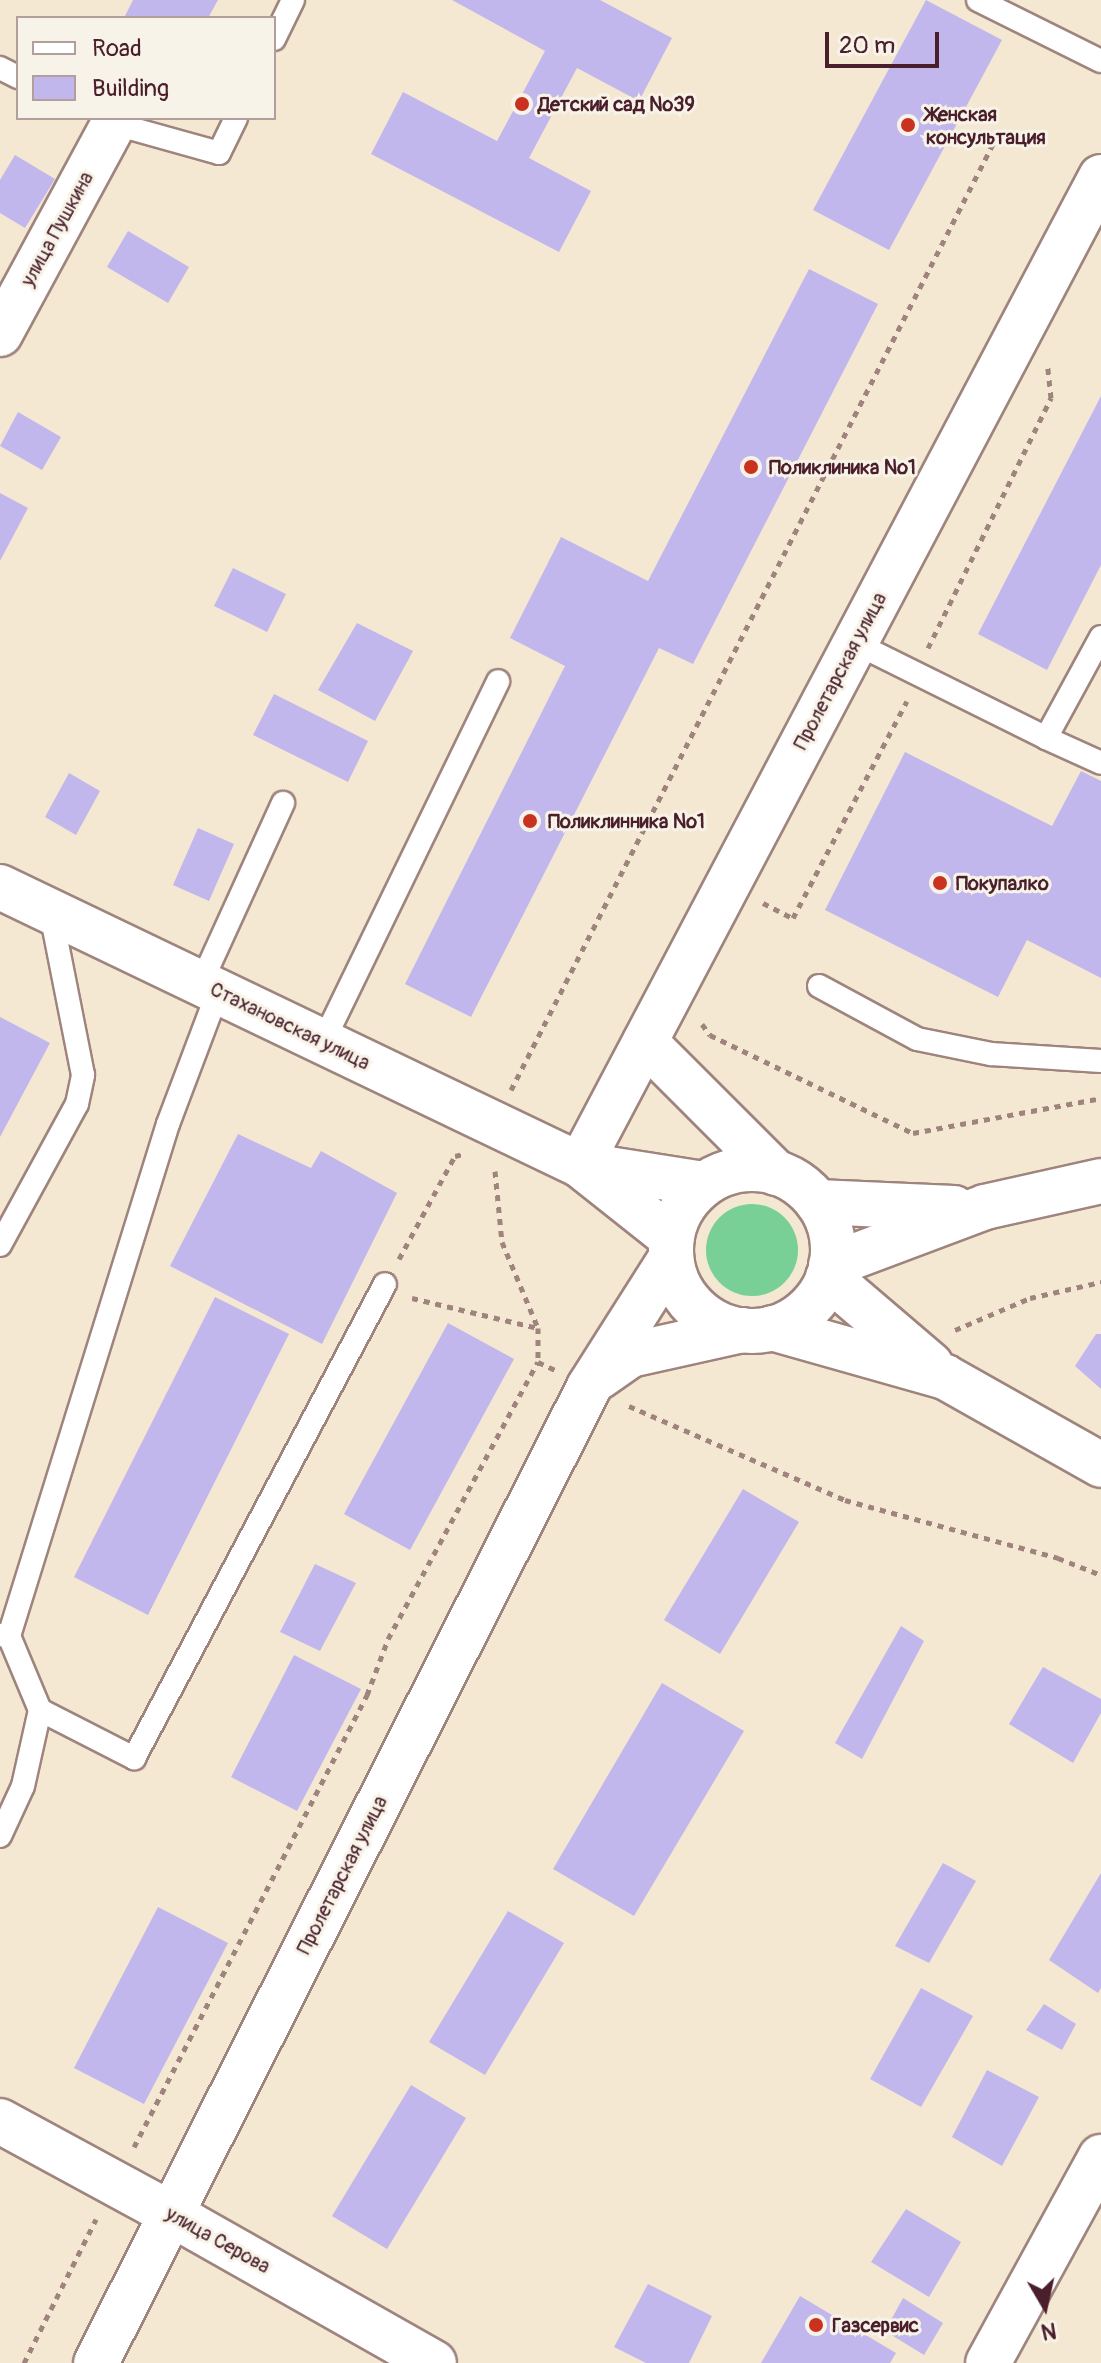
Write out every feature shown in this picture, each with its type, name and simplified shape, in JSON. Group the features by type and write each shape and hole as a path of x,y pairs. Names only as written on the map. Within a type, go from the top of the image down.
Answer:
{"street":[{"name":"улица Пушкина","path":"0,334 107,121"},
{"name":"Пролетарская улица","path":"580,1165 1101,177"},
{"name":"Стахановская улица","path":"0,887 323,1042 486,1137 580,1165 704,1184"},
{"path":"645,1042 776,1173 817,1202 828,1221 830,1271 806,1309 757,1329"},
{"name":"Стахановская улица","path":"580,1165 671,1248"},
{"path":"776,1173 746,1169 704,1184 688,1200 671,1248 686,1298 701,1314 945,1377"},
{"path":"830,1271 985,1207 1101,1181"},
{"path":"817,1202 917,1209 985,1207"},
{"name":"Пролетарская улица","path":"96,2363 589,1387 671,1248"},
{"path":"830,1271 945,1377 1101,1465"},
{"name":"Пролетарская улица","path":"589,1387 630,1355 757,1329"},
{"name":"улица Серова","path":"2,2128 115,2183 434,2363"},
{"path":"988,2363 1101,2157"}],"lane":[{"path":"276,35 293,0"},
{"path":"978,0 1101,61"},
{"path":"107,121 219,153 235,120"},
{"path":"1046,738 1101,637"},
{"path":"855,643 1101,763"},
{"path":"323,1042 498,681"},
{"path":"0,1836 23,1786 40,1710 5,1635 209,988 283,803"},
{"path":"0,1245 77,1104 83,1075 51,911"},
{"path":"819,986 917,1039 991,1054 1101,1061"},
{"path":"40,1710 134,1758 385,1284"}],"path":[{"path":"538,1328 421,1302 385,1284 455,1156 486,1137 997,136"},
{"path":"752,915 760,902 793,918 920,675 934,627 1051,398 1047,353"},
{"path":"700,1009 710,1035 913,1133 1101,1098"},
{"path":"24,2363 347,1736 388,1639 538,1362 538,1328 502,1242 498,1176 486,1137"},
{"path":"952,1332 981,1315 1030,1298 1101,1282"},
{"path":"538,1362 845,1500 1058,1558 1101,1575"}],"green space":[{"path":"752,1204 769,1208 784,1218 794,1233 798,1250 794,1267 784,1282 769,1292 752,1296 735,1292 720,1282 710,1267 706,1250 710,1233 720,1218 735,1208"}],"building":[{"path":"133,0 218,0 209,16 125,16"},
{"path":"452,0 600,0 672,38 639,101 577,68 529,158 591,191 559,252 371,154 403,92 497,141 545,51"},
{"path":"926,0 1002,40 889,250 813,210"},
{"path":"15,155 55,179 25,228 0,213 0,180"},
{"path":"128,231 189,267 168,303 107,267"},
{"path":"809,269 878,304 693,664 659,648 471,1017 405,984 565,666 510,638 561,537 648,581"},
{"path":"1101,396 1101,565 1047,670 978,634"},
{"path":"18,412 61,437 42,470 0,446"},
{"path":"0,493 28,508 0,561"},
{"path":"233,568 286,594 267,632 214,606"},
{"path":"357,623 413,651 375,721 318,690"},
{"path":"274,694 368,741 348,782 253,735"},
{"path":"905,752 1052,826 1081,771 1101,781 1101,978 1027,940 998,997 825,910"},
{"path":"69,773 100,791 76,835 45,817"},
{"path":"198,828 234,844 209,901 173,885"},
{"path":"0,1017 50,1043 0,1137"},
{"path":"238,1134 311,1168 321,1151 397,1193 322,1344 170,1266"},
{"path":"215,1297 289,1334 148,1615 74,1577"},
{"path":"448,1323 514,1359 410,1550 344,1514"},
{"path":"1096,1334 1101,1334 1101,1389 1075,1366"},
{"path":"743,1489 799,1522 720,1654 664,1620"},
{"path":"315,1564 356,1583 320,1651 280,1632"},
{"path":"901,1626 924,1641 862,1759 835,1743"},
{"path":"294,1655 361,1689 297,1811 231,1777"},
{"path":"1043,1667 1101,1699 1101,1713 1073,1763 1009,1724"},
{"path":"662,1683 744,1731 634,1916 553,1869"},
{"path":"943,1863 976,1881 929,1963 895,1946"},
{"path":"1101,1873 1101,1988 1098,1993 1049,1960"},
{"path":"158,1907 228,1943 144,2104 74,2068"},
{"path":"508,1911 564,1943 485,2075 429,2042"},
{"path":"921,1988 973,2016 921,2107 870,2079"},
{"path":"1044,2004 1076,2024 1062,2050 1026,2030"},
{"path":"987,2070 1039,2097 1002,2166 952,2137"},
{"path":"411,2085 466,2118 387,2249 332,2216"},
{"path":"906,2209 961,2242 929,2297 871,2262"},
{"path":"648,2284 712,2316 689,2363 646,2363 614,2347"},
{"name":"Газсервис","path":"800,2296 896,2353 890,2363 761,2363"},
{"path":"903,2298 943,2323 924,2355 885,2331"}],"place":[{"name":"Детский сад №39","path":"522,104"},
{"name":"Женская консультация","path":"908,125"},
{"name":"Поликлиника №1","path":"751,467"},
{"name":"Поликлинника №1","path":"530,821"},
{"name":"Покупалко","path":"940,883"},
{"name":"Газсервис","path":"816,2325"}]}
